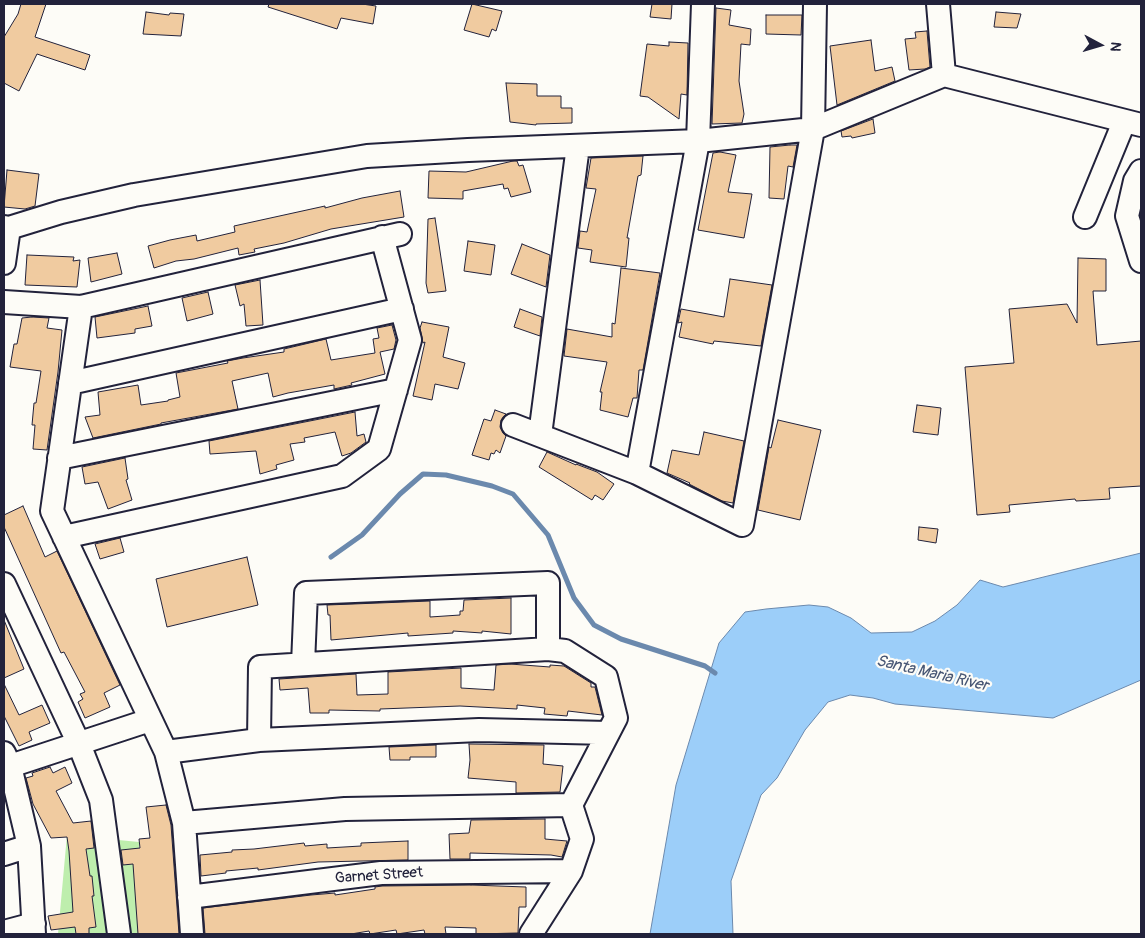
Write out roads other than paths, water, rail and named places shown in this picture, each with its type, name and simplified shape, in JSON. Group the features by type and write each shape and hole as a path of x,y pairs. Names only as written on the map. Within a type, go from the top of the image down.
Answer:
{"street":[{"path":"637,473 698,141 702,4"},
{"path":"513,425 637,473 742,524 813,129 815,4"},
{"path":"938,4 944,75"},
{"path":"4,263 6,227 134,195 367,156 698,141 813,129 944,75 1132,123 1085,217"},
{"path":"540,435 578,146"},
{"path":"1141,171 1135,180 1127,216 1141,261"},
{"path":"4,302 81,307 391,236 402,310 410,340 379,449 342,476 64,537"},
{"path":"81,307 52,511 166,752 184,823 192,934"},
{"path":"70,383 402,310"},
{"path":"60,458 396,390"},
{"path":"303,664 306,593 548,583 548,650"},
{"path":"4,584 79,744 101,800 119,934"},
{"path":"258,740 260,667 548,650 565,651 606,677 616,718 571,805 582,839 571,871 531,934"},
{"path":"4,932 34,929 29,846 6,762 79,744 150,720"},
{"path":"166,752 258,740 479,730 608,733"},
{"path":"184,823 346,809 571,805"},
{"path":"4,854 29,846"},
{"name":"Garnet Street","path":"189,897 382,873 571,871"}],"water":[{"name":"Santa Maria River","path":"1141,553 1141,680 1053,718 895,704 873,698 850,695 828,702 805,730 777,778 761,795 731,881 733,934 650,934 676,785 719,643 745,612 809,605 828,607 851,618 871,633 912,632 935,621 957,605 980,580 1003,587"}],"waterway":[{"path":"331,557 362,535 400,494 423,474 446,475 492,486 513,494 548,535 574,598 594,625 621,639 705,666 715,673"}]}
